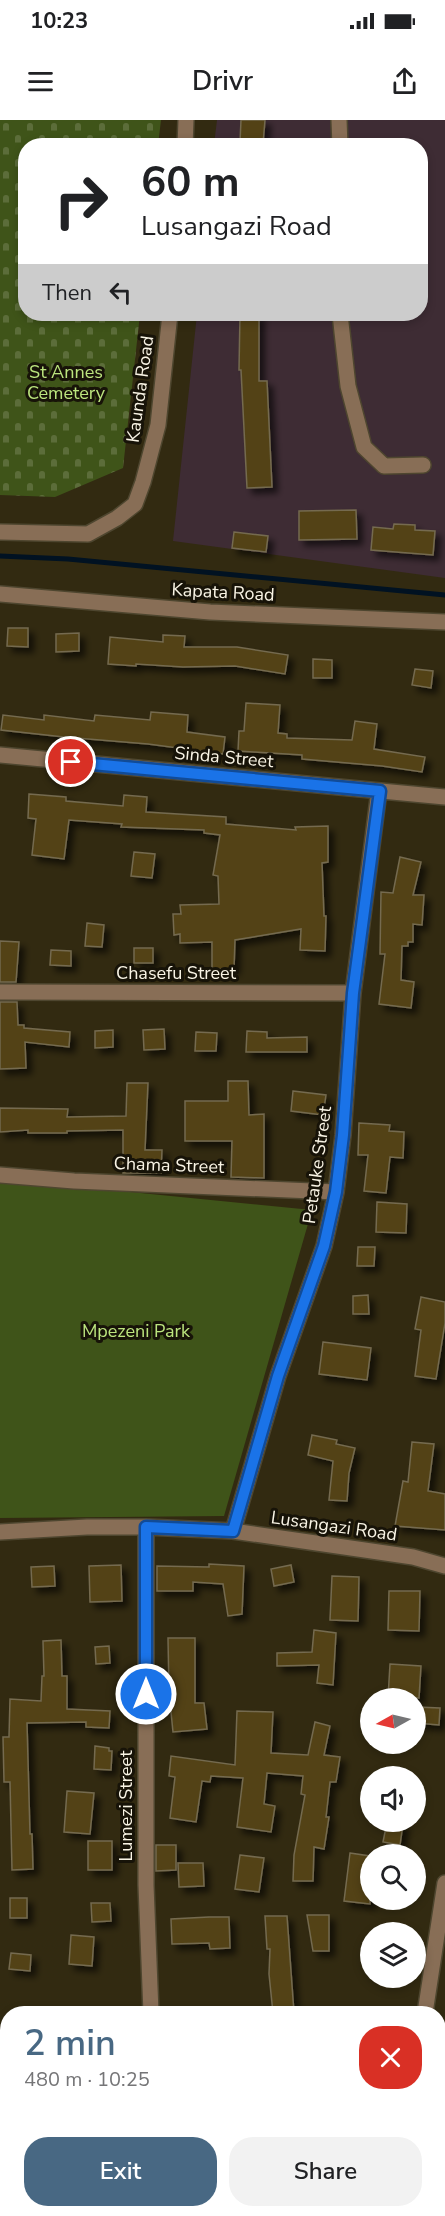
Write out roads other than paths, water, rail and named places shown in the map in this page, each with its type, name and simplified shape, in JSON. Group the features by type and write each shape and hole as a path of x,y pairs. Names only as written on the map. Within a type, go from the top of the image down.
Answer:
{"street":[{"path":"185,138 186,120"},
{"path":"339,120 340,138"},
{"name":"Kaunda Road","path":"0,532 88,534 117,518 135,504 158,425 169,321"},
{"path":"341,321 348,386 364,447 384,466 423,465"},
{"name":"Kapata Road","path":"0,594 210,612 445,622"},
{"name":"Sinda Street","path":"0,755 445,797"},
{"name":"Petauke Street","path":"233,1531 278,1376 324,1246 336,1192 343,1135 353,993 380,791"},
{"name":"Chasefu Street","path":"0,992 353,993"},
{"name":"Chama Street","path":"0,1175 86,1182 336,1192"},
{"name":"Lusangazi Road","path":"0,1532 146,1527 233,1531 413,1557 445,1566"},
{"name":"Lumezi Street","path":"146,1527 146,1885 151,2006"},
{"path":"426,2006 445,1888"}],"waterway":[{"path":"0,556 68,559 445,595"}],"park label":[{"name":"St Annes Cemetery","path":"66,382"},
{"name":"Mpezeni Park","path":"136,1331"}]}
